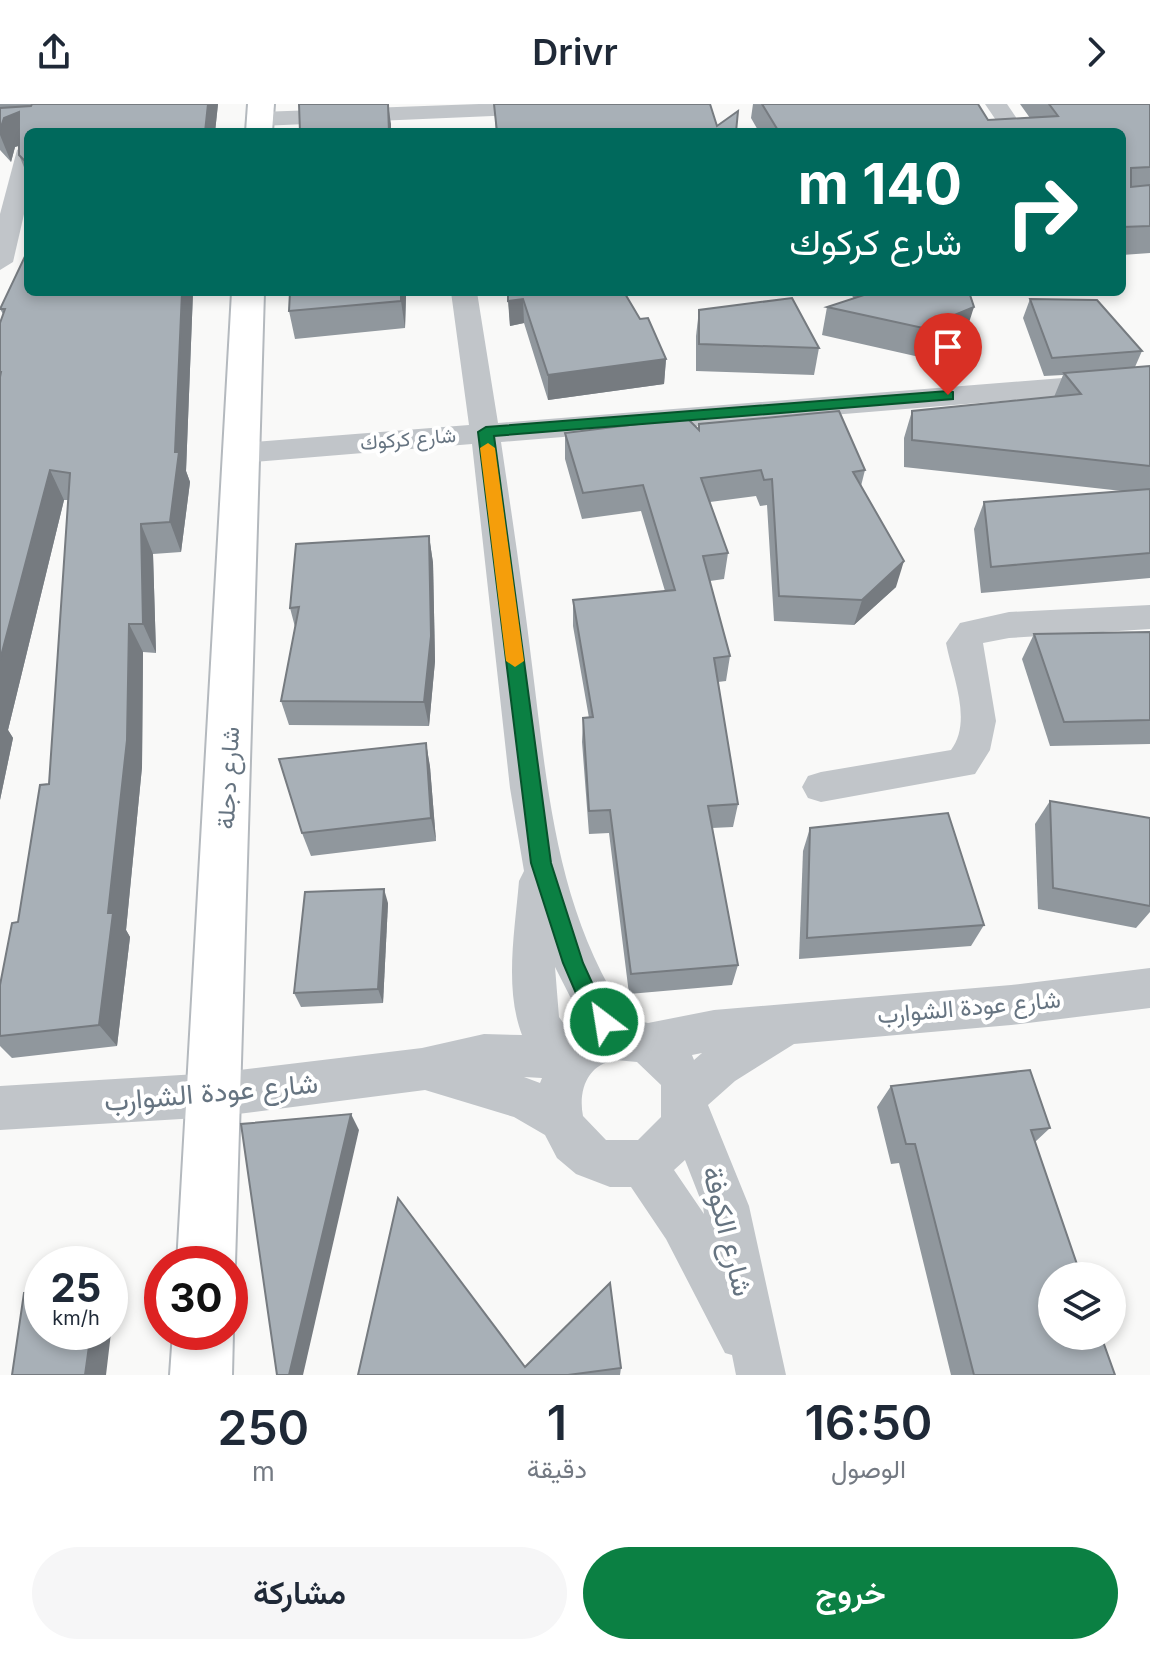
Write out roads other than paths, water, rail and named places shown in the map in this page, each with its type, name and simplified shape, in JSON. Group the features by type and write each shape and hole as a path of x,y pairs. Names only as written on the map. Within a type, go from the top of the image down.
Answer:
{"street":[{"path":"996,104 1012,128"},
{"path":"260,118 437,116 568,108"},
{"path":"0,262 14,216 24,161"},
{"name":"شارع دجلة","path":"207,1246 248,296"},
{"path":"465,296 486,432 541,863 573,963 592,1005 632,1041 663,1054 676,1068 686,1100 683,1124 673,1142 659,1155 641,1163 621,1165 602,1162 571,1138 562,1120 560,1086 573,1062 592,1045 632,1041"},
{"name":"شارع كركوك","path":"241,453 1150,380"},
{"path":"821,787 962,763 976,748 979,727 963,643 972,632 1009,625 1150,617"},
{"path":"541,863 536,919 536,1008 542,1031 553,1048 573,1062"},
{"name":"شارع عودة الشوارب","path":"632,1041 714,1030 1011,1005 1150,988"},
{"name":"شارع عودة الشوارب","path":"686,1100 720,1066 787,1024"},
{"name":"شارع عودة الشوارب","path":"0,1108 214,1095 422,1069 484,1055 514,1053 573,1062"},
{"name":"شارع عودة الشوارب","path":"422,1069 516,1093 562,1120"},
{"name":"شارع الكوفة","path":"686,1100 726,1206 759,1368"},
{"name":"شارع الكوفة","path":"641,1163 683,1222 759,1368"},
{"path":"201,1375 202,1350"}]}
